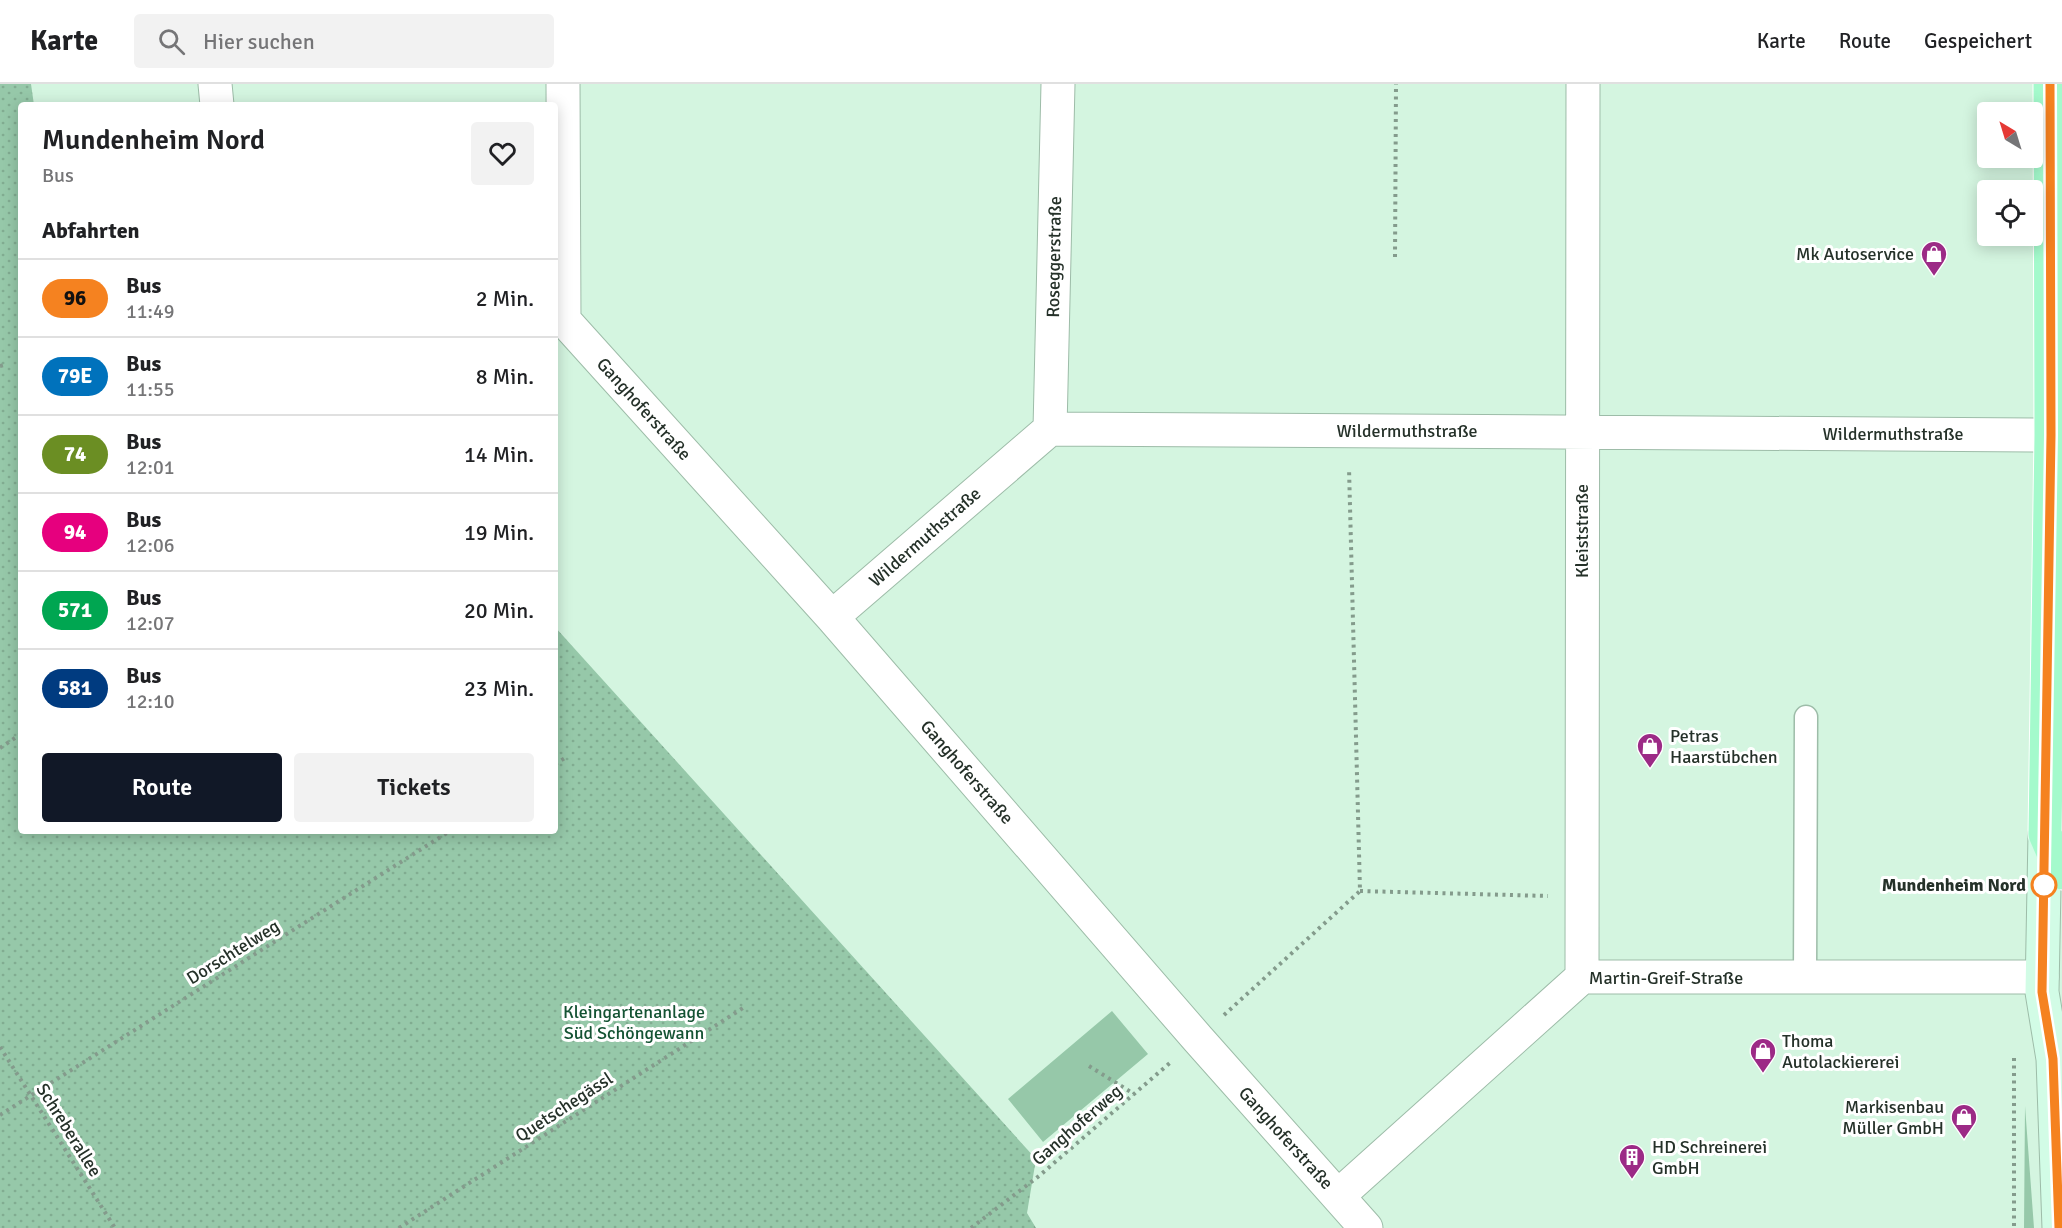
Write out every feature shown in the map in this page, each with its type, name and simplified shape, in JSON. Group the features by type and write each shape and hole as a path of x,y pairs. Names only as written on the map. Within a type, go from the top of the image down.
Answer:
{"main road":[{"path":"2050,84 2051,435 2042,977 2043,1005 2057,1053 2059,1228"},
{"path":"2045,834 2062,873"}],"street":[{"path":"215,84 217,102"},
{"path":"560,320 559,135 563,84"},
{"name":"Roseggerstraße","path":"1050,429 1058,84"},
{"name":"Kleiststraße","path":"1582,977 1583,84"},
{"name":"Ganghoferstraße","path":"560,320 832,617 1365,1228"},
{"name":"Wildermuthstraße","path":"832,617 1050,429 2051,435"},
{"name":"Martin-Greif-Straße","path":"1338,1196 1582,977 2042,977"}],"lane":[{"path":"1805,977 1806,717"}],"path":[{"path":"1395,257 1396,84"},
{"path":"1348,430 1360,891 1582,897"},
{"path":"0,748 18,736"},
{"path":"558,762 565,758"},
{"name":"Dorschtelweg","path":"0,1115 445,834"},
{"name":"Ganghoferweg","path":"971,1228 1039,1176 1198,1039 1360,891"},
{"name":"Quetschegässl","path":"399,1228 743,1008"},
{"name":"Schreberallee","path":"0,1047 115,1228"},
{"path":"1089,1066 1134,1094"}],"green space":[{"name":"Kleingartenanlage Süd Schöngewann","path":"0,84 31,84 34,102 18,102 18,834 558,834 558,630 1036,1159 1027,1213 1036,1228 0,1228"},
{"path":"1112,1011 1148,1054 1043,1142 1008,1099"},
{"path":"2025,1106 2034,1228 2024,1228"}],"bus line":[{"name":"96","path":"2050,84 2051,435 2042,992 2053,1059 2059,1228"}],"place":[{"name":"Mk Autoservice","path":"1934,277"},
{"name":"Petras Haarstübchen","path":"1650,769"},
{"name":"Mundenheim Nord","path":"2044,885"},
{"name":"Thoma Autolackiererei","path":"1763,1074"},
{"name":"Markisenbau Müller GmbH","path":"1964,1140"},
{"name":"HD Schreinerei GmbH","path":"1632,1180"}]}
